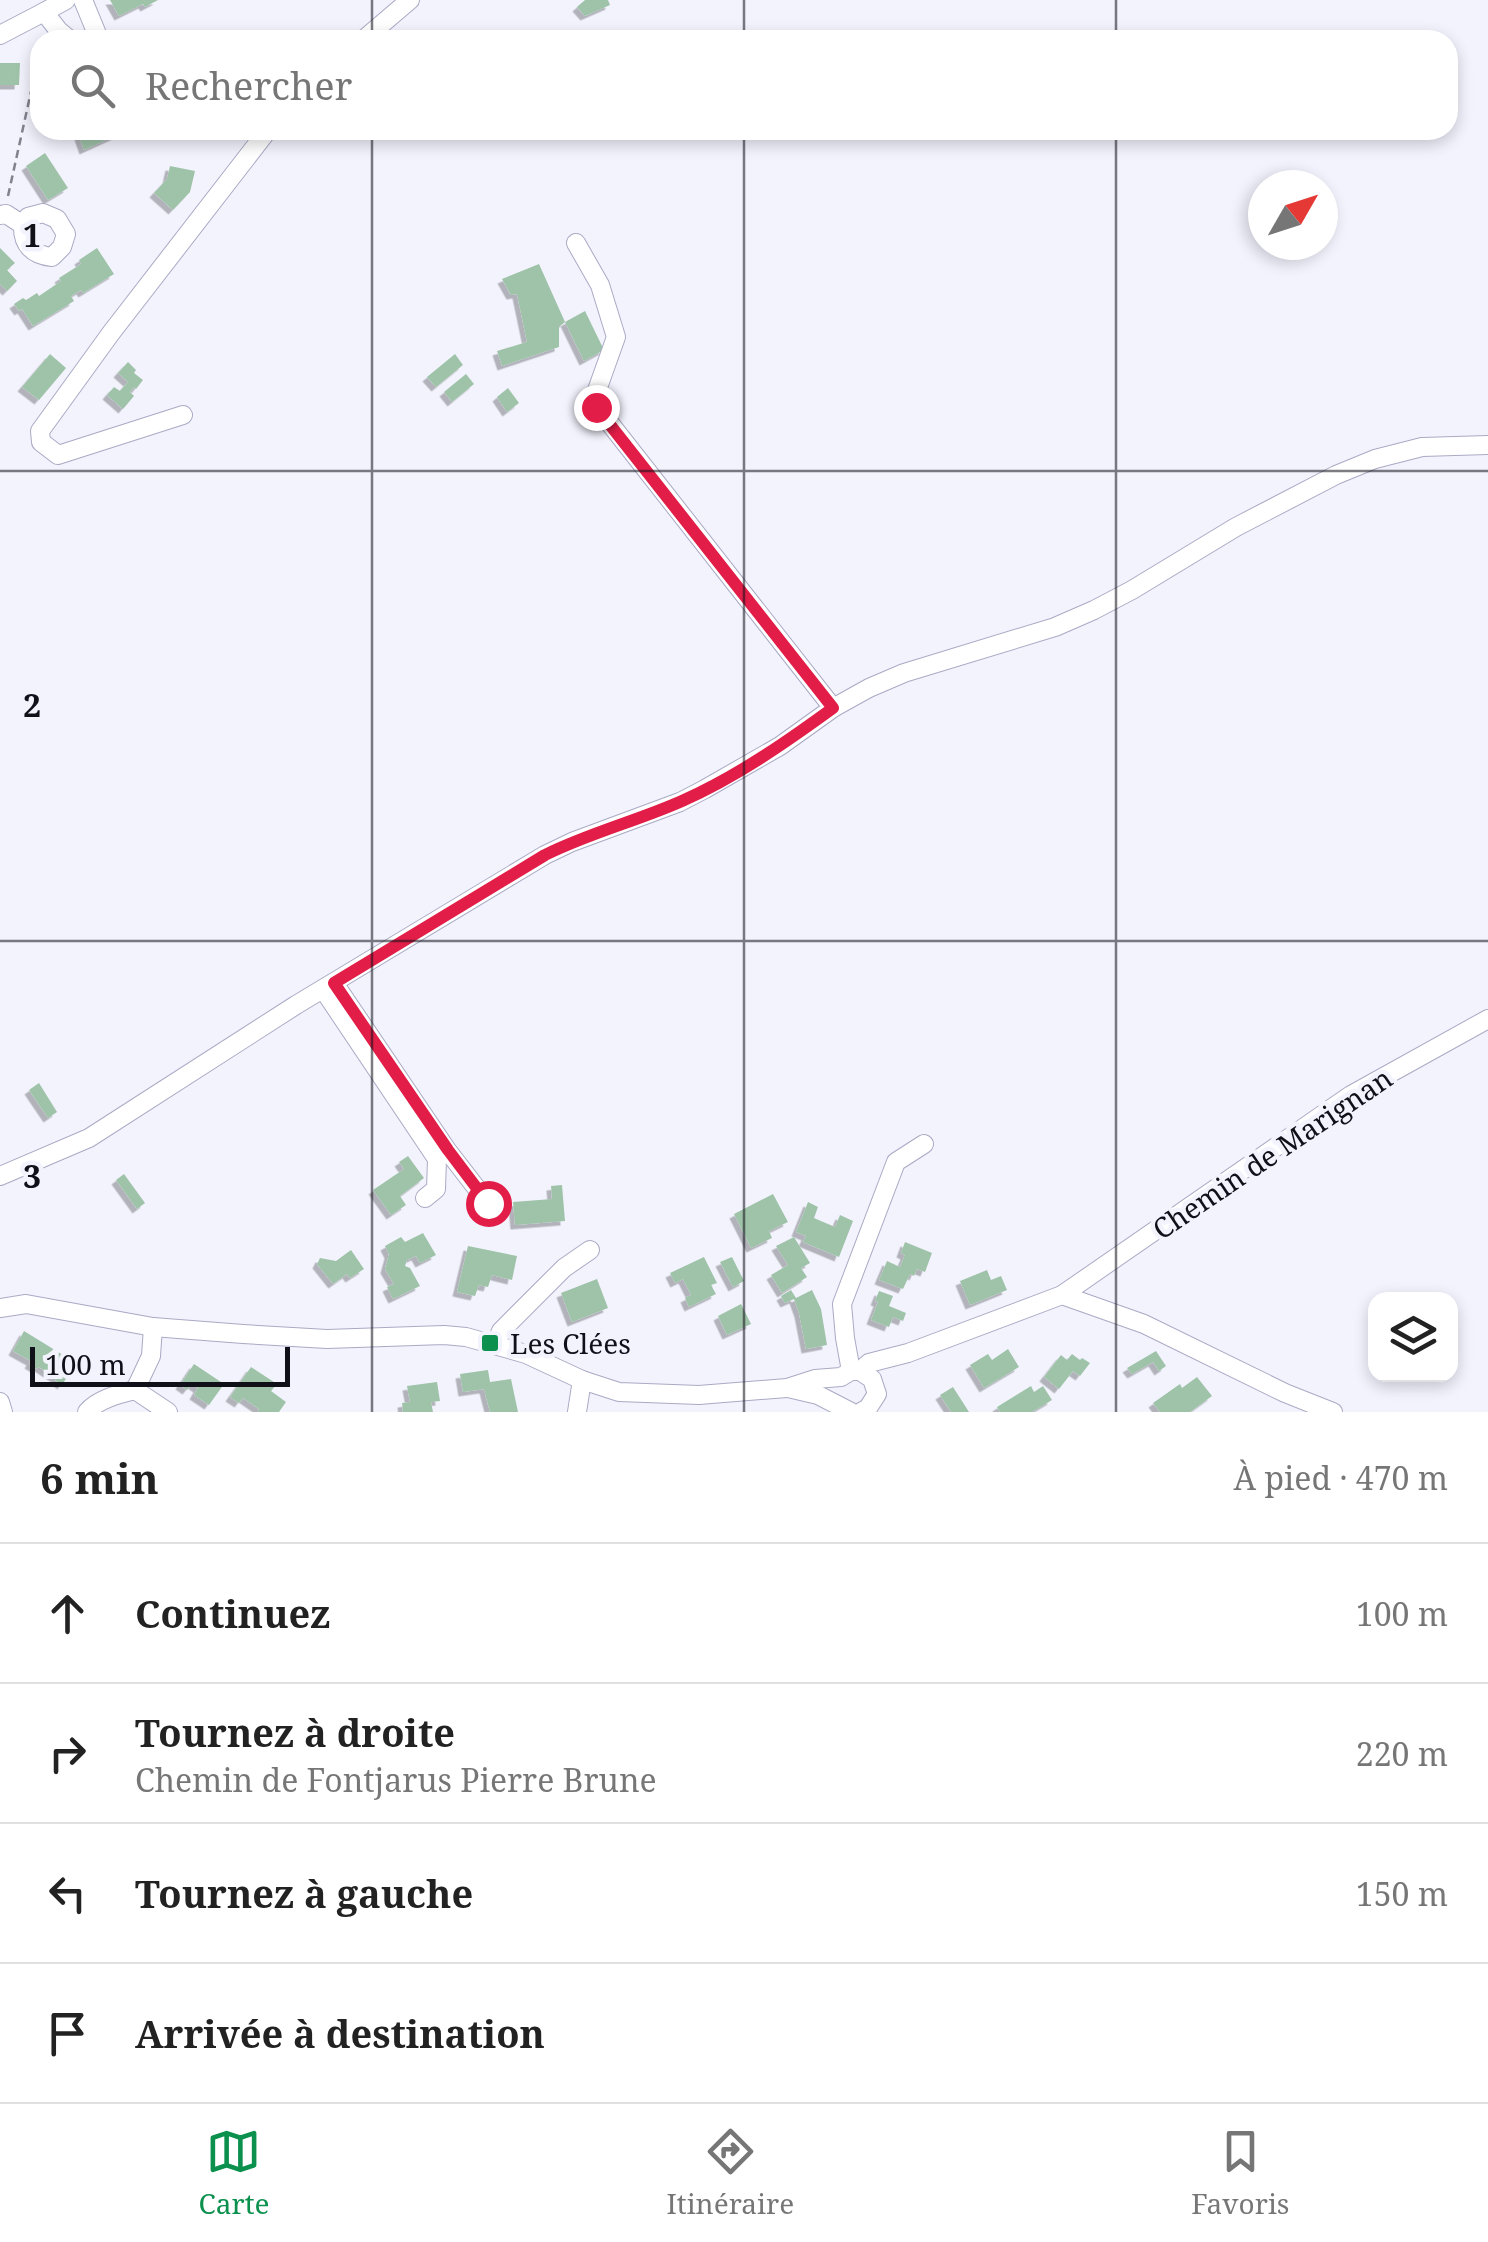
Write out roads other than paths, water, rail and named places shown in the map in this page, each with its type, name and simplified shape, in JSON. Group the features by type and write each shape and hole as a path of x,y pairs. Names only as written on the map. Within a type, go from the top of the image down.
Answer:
{"street":[{"path":"0,35 66,0"},
{"path":"83,0 95,30"},
{"path":"374,30 410,0"},
{"path":"44,12 58,30"},
{"path":"184,414 58,454 41,442 40,432 111,333 260,140"},
{"path":"42,213 57,219 66,234 62,247 52,258 38,256 22,234 23,225 28,218 42,213"},
{"path":"3,214 23,225"},
{"path":"576,243 600,285 616,336 596,393 596,407 833,708"},
{"path":"0,1176 89,1138 328,986 545,855 680,802 780,746 833,708 904,673 1055,627 1094,610 1236,527 1375,459 1422,447 1488,445"},
{"path":"328,986 437,1159 436,1189 424,1198"},
{"path":"328,986 488,1203"},
{"name":"Chemin de Marignan","path":"787,1388 908,1354 1062,1295 1351,1095 1488,1019"},
{"path":"850,1373 842,1304 896,1162 924,1144"},
{"path":"496,1344 501,1331 564,1268 590,1250"},
{"path":"1062,1295 1144,1324 1332,1412"},
{"path":"0,1308 26,1304 152,1327 327,1339 466,1337 526,1354 582,1380 620,1392 699,1395 787,1388 818,1395 844,1408"},
{"path":"87,1412 114,1396 135,1390 151,1356 152,1327"},
{"path":"872,1403 908,1354"},
{"path":"850,1373 872,1379 872,1403"},
{"path":"844,1408 834,1388 850,1373"},
{"path":"577,1412 582,1380"},
{"path":"135,1390 168,1412"},
{"path":"614,1412 620,1392"},
{"path":"0,1402 3,1412"}],"place":[{"name":"Les Clées","path":"490,1343"}]}
